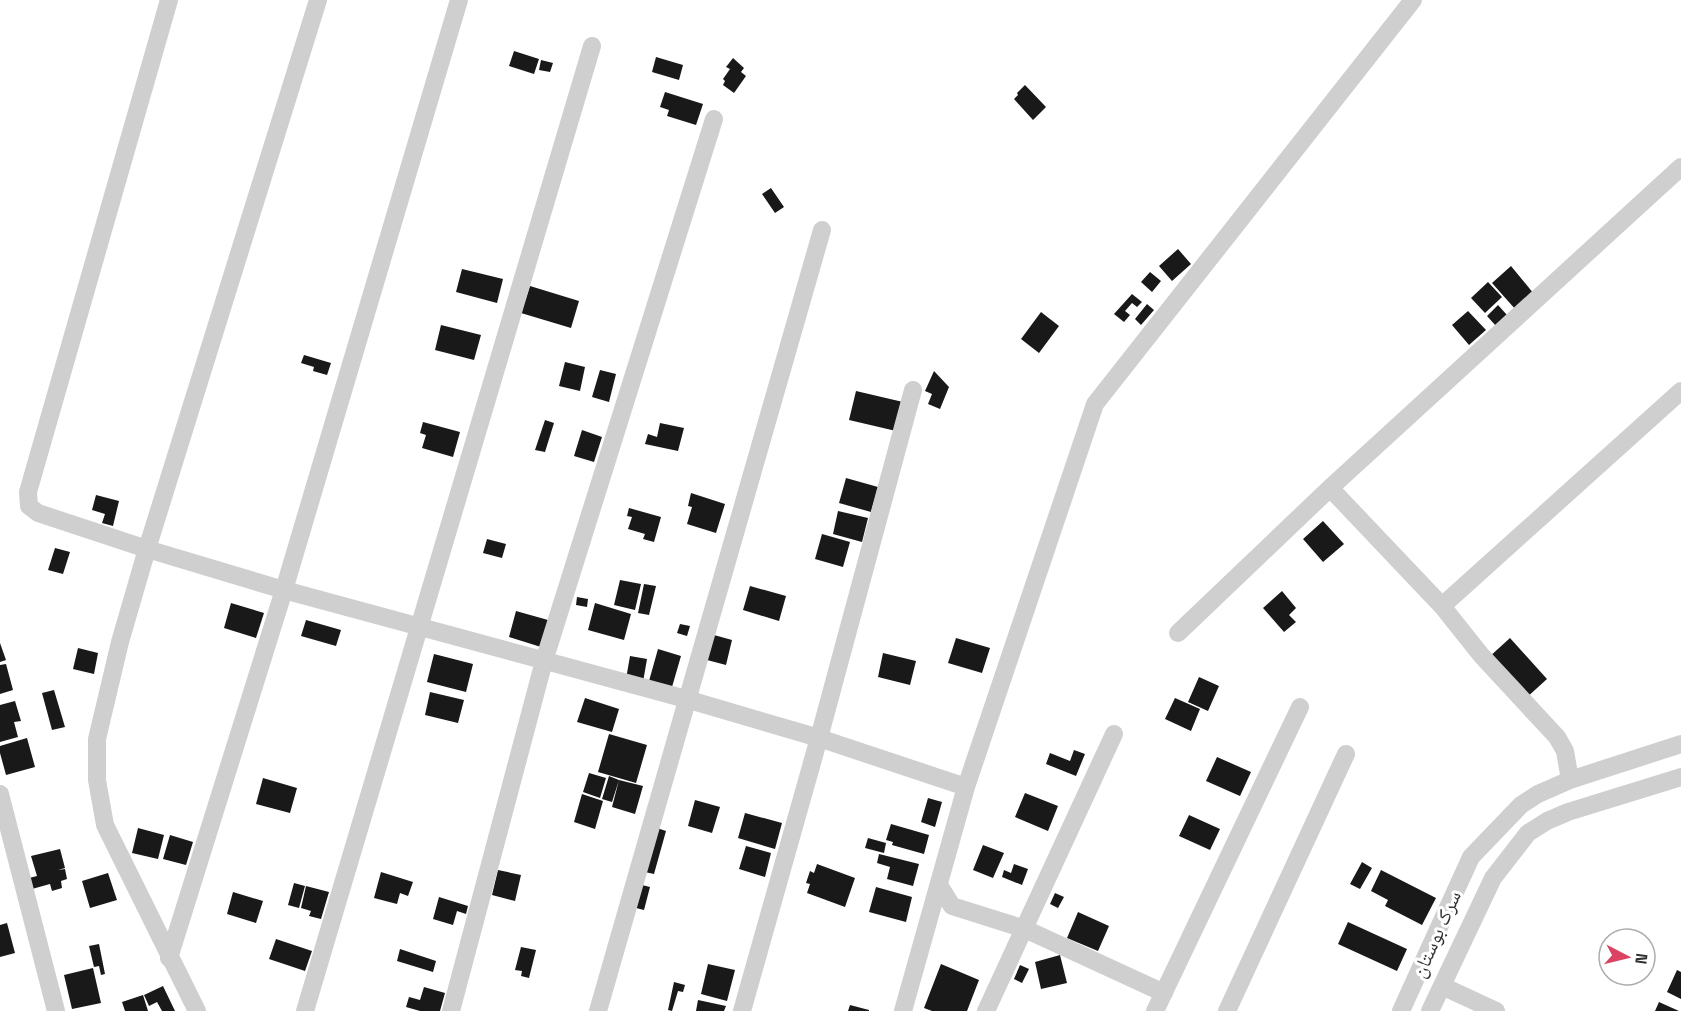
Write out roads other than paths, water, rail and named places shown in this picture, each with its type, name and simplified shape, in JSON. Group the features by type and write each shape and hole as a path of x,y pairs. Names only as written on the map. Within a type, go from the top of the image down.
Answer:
{"street":[{"path":"169,0 28,492 28,506 38,513 147,549 284,590 686,699 819,738 966,787"},
{"path":"197,1011 105,825 97,780 98,739 120,642 147,549 318,0"},
{"path":"169,958 284,590 459,0"},
{"path":"903,1011 966,787 1095,404 1413,0"},
{"path":"305,1011 592,46"},
{"path":"451,1011 544,661 714,118"},
{"path":"1178,633 1330,488 1681,167"},
{"path":"598,1011 822,230"},
{"path":"742,1011 913,390"},
{"path":"1442,606 1681,391"},
{"path":"1330,488 1442,606 1481,655 1557,737 1565,751 1570,780"},
{"path":"1155,1011 1300,707"},
{"path":"986,1011 1114,734"},
{"name":"سرک بوستان","path":"1401,1011 1471,857 1521,805 1538,794 1570,780 1681,744"},
{"path":"1227,1011 1346,753"},
{"name":"سرک بوستان","path":"1430,1011 1493,878 1528,833 1547,821 1681,777"},
{"path":"1,804 56,1011"},
{"path":"1471,857 1493,878"},
{"path":"939,885 952,906 1025,929 1164,993"},
{"path":"1442,986 1496,1011"}]}
